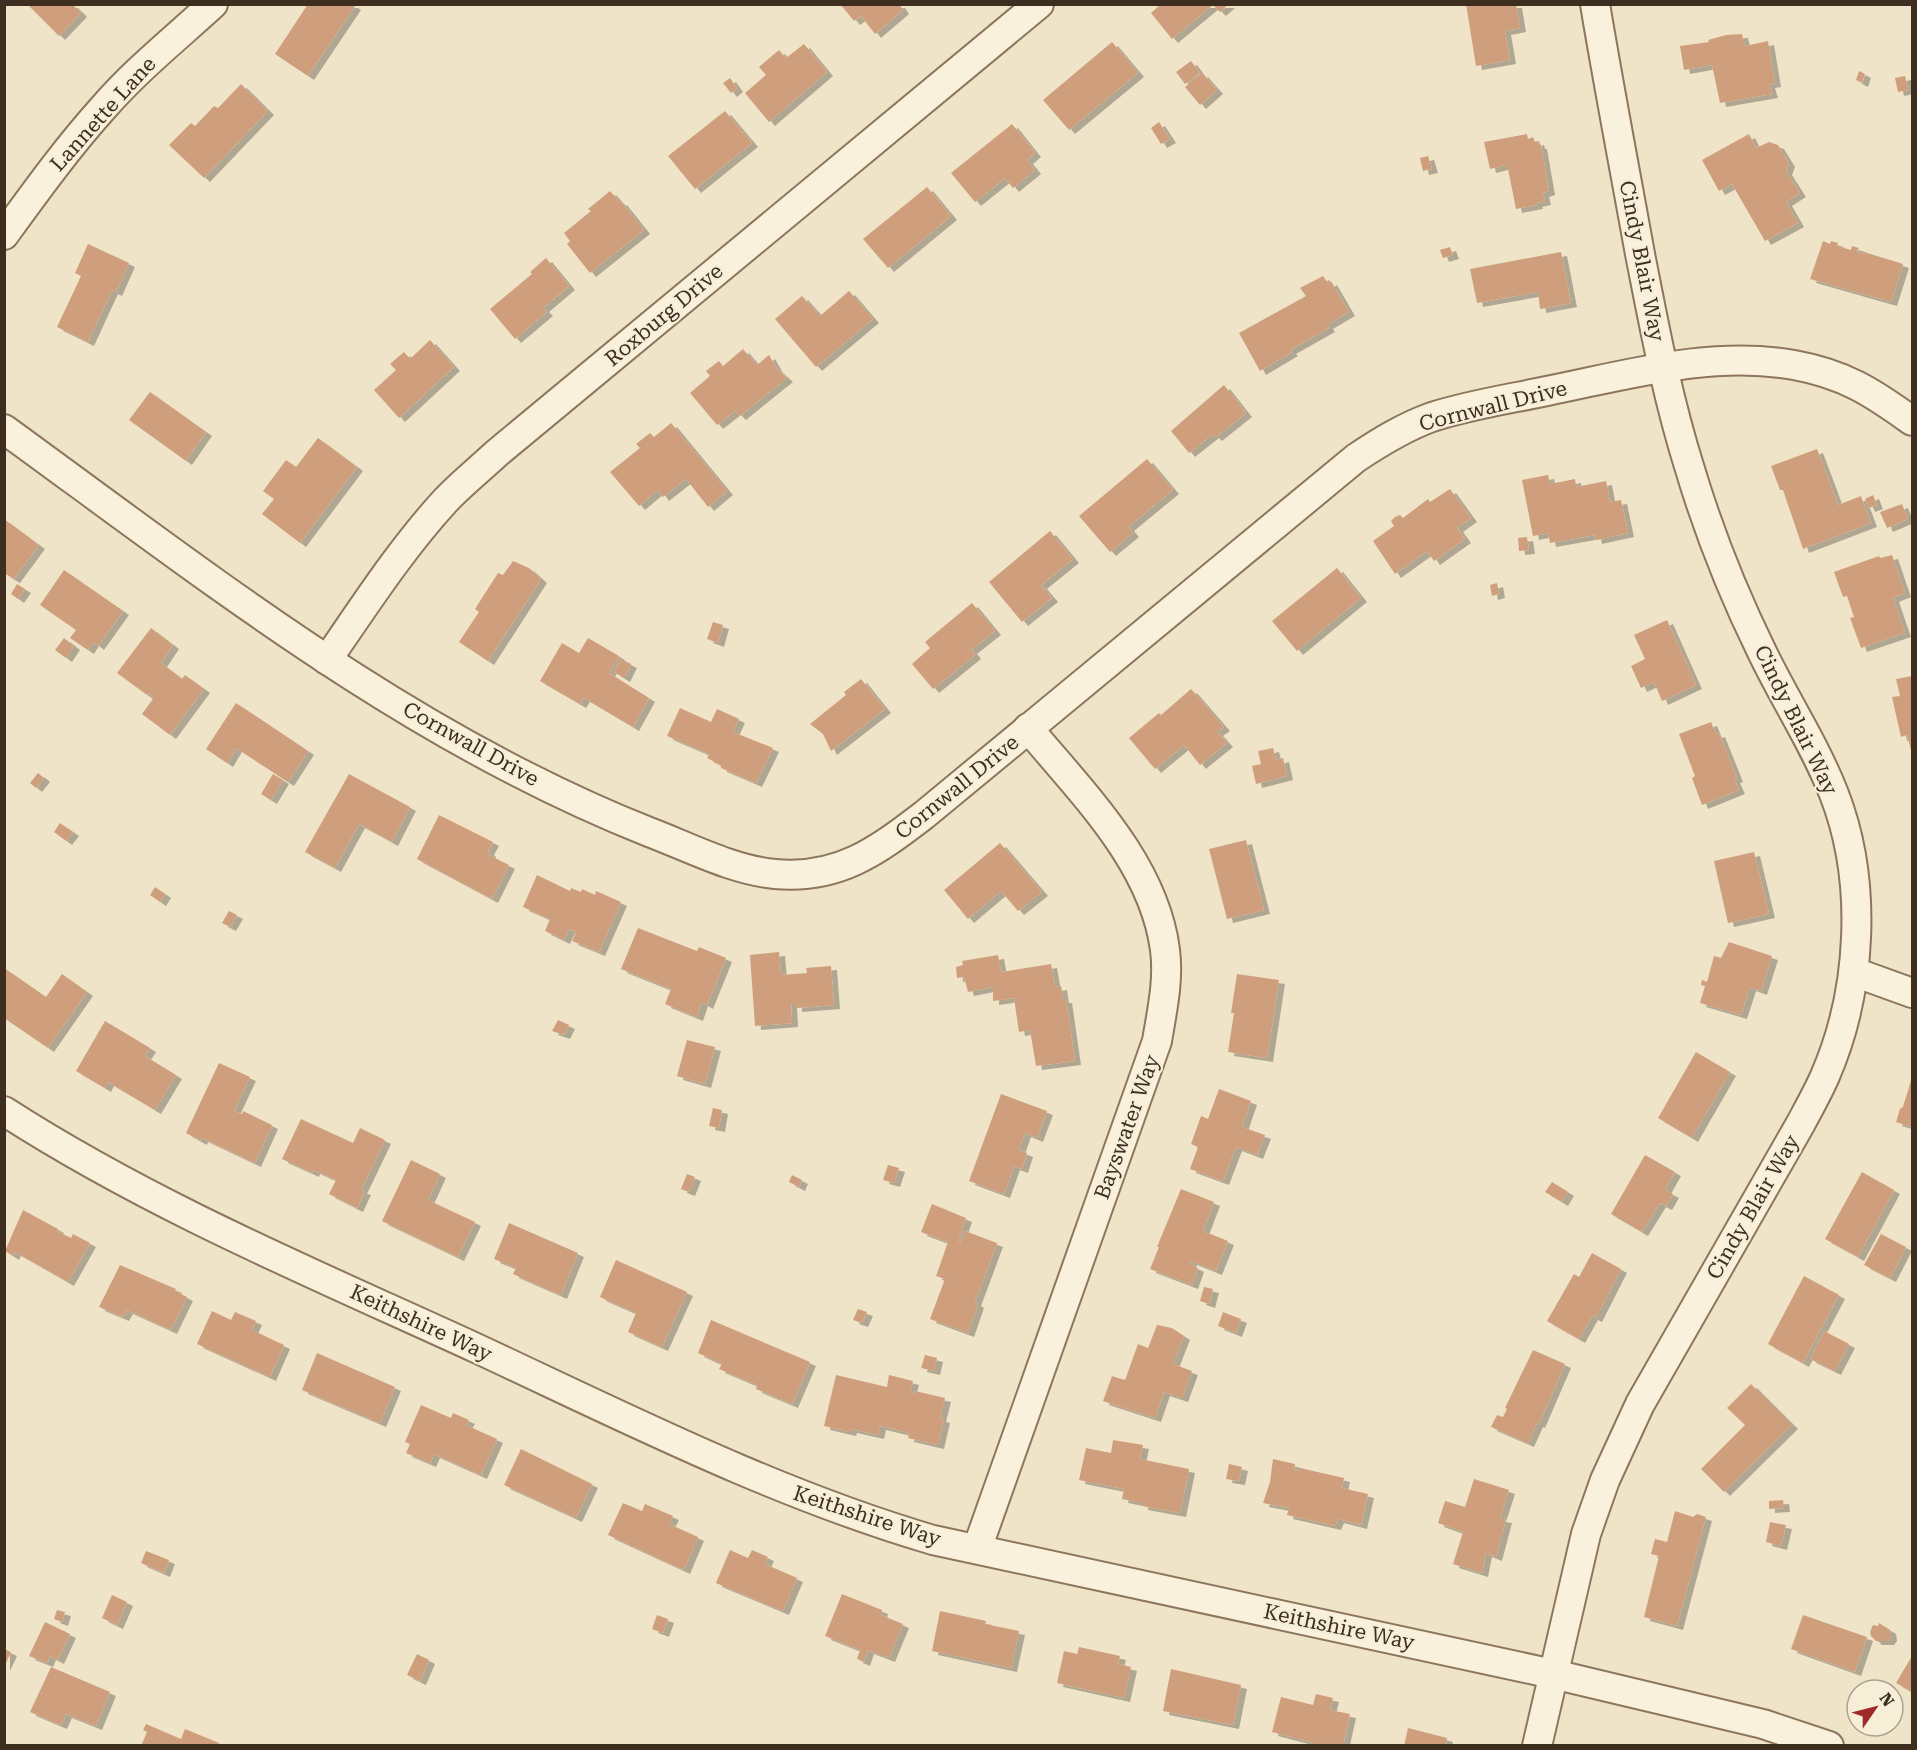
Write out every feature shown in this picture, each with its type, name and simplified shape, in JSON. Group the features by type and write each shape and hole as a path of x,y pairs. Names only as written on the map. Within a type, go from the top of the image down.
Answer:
{"street":[{"name":"Lannette Lane","path":"4,235 66,151 105,106 154,57 213,4"},
{"name":"Cindy Blair Way","path":"1537,1746 1586,1534 1605,1480 1640,1404 1826,1076 1847,1006 1854,972 1857,924 1852,862 1835,796 1763,654 1720,554 1688,464 1662,367 1595,4"},
{"name":"Roxburg Drive","path":"327,660 378,585 416,535 447,500 497,453 1029,7"},
{"name":"Cornwall Drive","path":"4,429 239,600 327,660 445,733 613,818 739,867 775,874 808,873 836,868 861,859 882,847 924,815 1356,458 1382,441 1432,417 1662,367 1756,361 1794,365 1854,383 1912,421"},
{"name":"Bayswater Way","path":"977,1549 1157,1041 1166,992 1166,951 1159,918 1149,893 1117,837 1028,728"},
{"path":"1854,972 1912,993"},
{"name":"Keithshire Way","path":"4,1111 82,1159 215,1228 647,1427 786,1489 873,1522 933,1540 1553,1674 1764,1724 1829,1746"}],"building":[{"path":"27,4 72,4 81,13 59,36"},
{"path":"308,4 352,4 355,6 308,76 275,54"},
{"path":"840,4 899,4 903,10 875,34 861,16 854,21"},
{"path":"1161,4 1229,4 1220,12 1213,5 1172,39 1151,13"},
{"path":"1466,4 1516,4 1520,28 1505,31 1510,60 1476,66"},
{"path":"1742,34 1745,46 1768,41 1775,83 1769,84 1772,94 1720,103 1712,65 1684,70 1680,46 1709,42 1708,40 1726,35"},
{"path":"1112,42 1138,73 1069,130 1043,100"},
{"path":"804,44 827,72 769,122 745,93 766,75 759,67 779,50 786,58"},
{"path":"1191,61 1200,73 1185,84 1176,72"},
{"path":"1859,71 1865,74 1862,83 1856,80"},
{"path":"1202,73 1217,90 1200,105 1185,87"},
{"path":"1905,76 1908,90 1898,92 1895,78"},
{"path":"730,78 737,88 731,93 723,83"},
{"path":"241,84 268,111 204,178 169,145 191,123 195,126 214,106 218,108"},
{"path":"725,111 752,143 695,189 668,156"},
{"path":"1159,122 1170,139 1161,144 1151,128"},
{"path":"1012,124 1035,153 1027,160 1035,170 1013,188 1005,178 975,202 951,173"},
{"path":"1527,134 1528,139 1533,137 1535,142 1538,141 1541,145 1549,191 1543,193 1545,201 1516,209 1508,169 1506,170 1506,165 1490,169 1484,142"},
{"path":"1749,134 1756,148 1769,142 1778,145 1789,163 1786,171 1800,193 1786,202 1798,223 1765,241 1732,184 1719,191 1702,160"},
{"path":"1428,156 1432,169 1423,171 1420,158"},
{"path":"927,187 951,216 888,268 863,239"},
{"path":"610,191 644,230 590,273 567,244 570,241 564,233 591,211 588,209"},
{"path":"1823,241 1830,244 1831,241 1838,243 1837,246 1851,250 1852,246 1859,248 1857,252 1903,264 1891,302 1810,279"},
{"path":"88,244 129,263 116,292 112,290 88,342 57,327 81,276 75,273"},
{"path":"1450,247 1453,255 1443,258 1440,250"},
{"path":"1561,252 1571,303 1540,309 1538,292 1477,303 1470,269"},
{"path":"546,258 569,286 543,308 547,312 515,339 490,309 532,274 530,272"},
{"path":"1323,276 1328,283 1331,281 1349,312 1327,325 1329,328 1290,350 1292,352 1260,371 1239,333 1306,296 1300,288"},
{"path":"849,291 873,319 816,367 775,319 802,296 820,316"},
{"path":"430,340 454,367 399,418 374,390 396,370 390,364 404,352 410,359"},
{"path":"743,349 757,365 769,355 777,369 787,378 740,416 735,411 717,425 690,393 710,376 706,371 719,361 723,366"},
{"path":"1224,385 1246,413 1216,437 1213,434 1189,453 1171,431"},
{"path":"150,392 206,432 186,461 129,420"},
{"path":"671,423 727,491 708,507 686,479 663,497 658,490 639,506 610,472 640,448 636,444 650,433 654,437"},
{"path":"318,438 357,467 300,543 262,514 274,499 263,491 286,460 296,467"},
{"path":"1817,449 1838,505 1861,496 1871,523 1803,549 1783,490 1780,490 1771,466"},
{"path":"1147,459 1173,490 1128,527 1133,533 1110,552 1079,516"},
{"path":"1548,475 1550,484 1575,479 1576,487 1606,481 1610,502 1621,500 1628,533 1596,540 1595,535 1550,543 1548,533 1533,536 1522,480"},
{"path":"1450,489 1471,518 1457,528 1465,539 1434,561 1427,551 1395,574 1373,541 1394,526 1391,521 1395,517 1400,515 1403,518 1428,499 1430,502"},
{"path":"1873,495 1877,505 1869,508 1865,499"},
{"path":"1902,504 1908,519 1887,528 1880,512"},
{"path":"4,519 39,545 14,579 4,573"},
{"path":"1050,531 1073,559 1041,585 1052,598 1022,622 989,582"},
{"path":"1527,537 1529,550 1519,551 1518,538"},
{"path":"1892,555 1905,593 1893,598 1905,633 1861,648 1850,618 1854,617 1847,596 1843,597 1834,572 1879,556 1880,558"},
{"path":"513,561 529,568 541,579 488,661 459,642 479,612 475,609 498,573 503,575"},
{"path":"1337,568 1361,598 1297,651 1272,621"},
{"path":"64,570 123,611 98,646 93,642 88,650 70,638 76,630 40,605"},
{"path":"1497,583 1499,594 1492,596 1490,585"},
{"path":"17,584 25,589 18,599 11,594"},
{"path":"972,603 995,631 971,650 975,655 933,689 912,664 930,648 925,642"},
{"path":"1667,620 1696,685 1662,701 1654,682 1641,688 1631,666 1645,659 1634,635"},
{"path":"713,622 723,625 718,643 707,639"},
{"path":"151,628 173,645 161,663 182,679 185,675 204,689 170,735 142,714 153,696 148,693 147,695 117,673"},
{"path":"64,638 74,646 66,658 55,650"},
{"path":"588,638 619,656 609,673 649,698 633,727 584,698 580,704 540,681 562,643 579,653"},
{"path":"621,659 631,664 624,678 614,672"},
{"path":"1912,676 1911,750 1907,735 1901,737 1892,697 1900,696 1896,679"},
{"path":"861,679 885,709 831,751 823,734 810,724 846,695 844,692"},
{"path":"1191,689 1224,727 1217,732 1227,743 1200,765 1184,745 1155,769 1129,738"},
{"path":"236,703 308,751 288,782 236,748 227,763 206,749"},
{"path":"680,708 711,722 717,709 739,719 733,732 773,748 756,783 721,768 721,765 707,758 709,754 667,736"},
{"path":"1711,722 1716,734 1719,733 1737,778 1734,779 1739,790 1702,805 1692,778 1695,776 1679,734"},
{"path":"1273,748 1276,760 1283,758 1287,776 1256,784 1252,766 1261,764 1258,751"},
{"path":"38,773 44,778 36,788 30,783"},
{"path":"273,774 283,780 271,800 261,794"},
{"path":"349,774 410,807 392,842 359,824 335,868 305,852"},
{"path":"439,815 493,842 488,851 489,855 509,865 492,899 417,859"},
{"path":"60,823 73,832 66,841 54,832"},
{"path":"1246,840 1264,910 1227,919 1209,849"},
{"path":"1000,843 1042,892 1018,911 1001,891 968,919 944,890"},
{"path":"1754,852 1769,914 1728,923 1714,861"},
{"path":"537,875 570,891 571,888 581,892 582,889 595,895 596,891 621,902 599,952 572,941 576,932 569,929 564,940 545,931 550,919 523,907"},
{"path":"155,887 165,894 160,902 150,895"},
{"path":"229,911 237,915 230,927 222,923"},
{"path":"638,928 697,951 699,947 726,958 707,1005 702,1002 697,1017 665,1004 671,989 621,969"},
{"path":"1729,942 1772,956 1761,991 1750,987 1741,1015 1700,1003 1705,986 1701,985 1702,980 1707,982 1714,956 1721,958"},
{"path":"779,952 781,975 807,973 806,968 831,966 834,1005 796,1008 796,1004 791,1004 792,1023 755,1026 750,955"},
{"path":"998,955 1001,972 1051,964 1055,987 1061,986 1063,999 1066,999 1075,1061 1036,1066 1030,1030 1019,1032 1014,998 993,1001 993,987 968,992 964,977 957,978 956,967 963,965 962,961"},
{"path":"4,968 46,997 62,974 87,992 48,1048 4,1018"},
{"path":"1237,974 1279,980 1267,1058 1228,1052"},
{"path":"558,1020 569,1025 564,1035 552,1031"},
{"path":"105,1021 150,1048 145,1056 176,1075 155,1110 108,1082 105,1088 76,1071"},
{"path":"687,1040 715,1047 705,1084 677,1076"},
{"path":"1696,1052 1730,1072 1692,1138 1658,1118"},
{"path":"219,1063 250,1077 234,1111 242,1114 243,1111 272,1125 255,1163 186,1133"},
{"path":"1912,1077 1912,1127 1896,1122"},
{"path":"1219,1089 1251,1101 1242,1127 1265,1135 1257,1155 1236,1147 1223,1181 1190,1169 1198,1147 1191,1144 1201,1116 1208,1119"},
{"path":"1001,1094 1047,1111 1037,1138 1025,1133 1019,1150 1027,1153 1022,1169 1014,1166 1004,1194 969,1181"},
{"path":"713,1108 722,1110 719,1128 709,1126"},
{"path":"301,1119 353,1143 360,1128 385,1140 361,1190 365,1191 357,1208 329,1194 336,1180 314,1170 313,1173 282,1159"},
{"path":"1645,1155 1675,1172 1665,1190 1673,1194 1666,1206 1660,1203 1642,1232 1611,1214"},
{"path":"411,1160 440,1174 428,1200 475,1222 458,1257 382,1221"},
{"path":"888,1165 899,1168 894,1183 883,1180"},
{"path":"1862,1172 1894,1190 1858,1257 1825,1239"},
{"path":"687,1174 695,1177 689,1192 681,1189"},
{"path":"792,1175 802,1180 799,1187 789,1182"},
{"path":"1552,1182 1568,1192 1562,1202 1545,1192"},
{"path":"1181,1189 1214,1202 1203,1231 1228,1241 1216,1271 1191,1261 1190,1264 1198,1268 1192,1285 1150,1269"},
{"path":"932,1204 966,1218 958,1242 960,1243 965,1231 997,1243 975,1302 978,1304 968,1333 930,1319 945,1279 936,1276 948,1242 921,1232"},
{"path":"23,1210 71,1238 73,1234 90,1243 68,1282 15,1252 13,1256 5,1251"},
{"path":"509,1223 578,1253 561,1295 513,1274 516,1268 494,1259"},
{"path":"1881,1234 1906,1247 1890,1278 1864,1265"},
{"path":"1592,1253 1621,1269 1596,1318 1592,1316 1579,1339 1547,1321 1574,1274 1579,1277"},
{"path":"616,1260 687,1292 662,1347 628,1332 636,1313 600,1297"},
{"path":"120,1265 176,1289 175,1291 187,1297 171,1330 127,1310 123,1317 99,1307"},
{"path":"1804,1276 1839,1295 1803,1363 1768,1344"},
{"path":"1204,1287 1213,1289 1209,1304 1200,1301"},
{"path":"858,1309 867,1312 862,1323 853,1320"},
{"path":"212,1311 231,1320 235,1312 256,1321 252,1330 284,1345 270,1377 197,1344"},
{"path":"1223,1312 1241,1319 1236,1333 1218,1326"},
{"path":"711,1320 810,1362 792,1404 756,1389 757,1385 719,1369 722,1364 698,1353"},
{"path":"1157,1325 1172,1328 1184,1336 1173,1364 1192,1371 1182,1398 1164,1392 1155,1418 1103,1401 1112,1376 1125,1380 1138,1344 1148,1348"},
{"path":"1824,1331 1849,1344 1835,1371 1810,1359"},
{"path":"1533,1350 1565,1364 1539,1424 1537,1423 1528,1443 1491,1427 1497,1415 1503,1417 1507,1409 1505,1408"},
{"path":"317,1353 395,1387 380,1423 302,1390"},
{"path":"925,1355 937,1358 934,1371 921,1368"},
{"path":"836,1375 887,1387 889,1375 913,1381 910,1393 914,1394 915,1391 945,1398 940,1418 944,1419 938,1445 908,1438 909,1433 880,1426 878,1435 824,1426"},
{"path":"1751,1384 1792,1425 1724,1492 1701,1469 1745,1425 1727,1408"},
{"path":"421,1405 451,1418 453,1413 469,1420 466,1425 497,1439 481,1475 434,1454 430,1463 406,1453 410,1444 405,1442"},
{"path":"1113,1440 1143,1445 1140,1459 1189,1469 1180,1513 1142,1506 1142,1503 1122,1499 1124,1489 1079,1480 1086,1448 1111,1453"},
{"path":"521,1449 592,1484 576,1518 504,1485"},
{"path":"1273,1459 1295,1464 1294,1469 1300,1471 1300,1468 1344,1478 1342,1488 1368,1494 1361,1525 1338,1519 1335,1526 1287,1515 1289,1508 1263,1503 1270,1482"},
{"path":"1229,1464 1242,1467 1239,1481 1226,1479"},
{"path":"1474,1479 1509,1490 1500,1518 1506,1519 1496,1557 1486,1553 1482,1573 1453,1564 1463,1532 1438,1523 1445,1501 1465,1507"},
{"path":"1783,1500 1784,1508 1769,1509 1769,1501"},
{"path":"623,1503 642,1511 645,1504 673,1516 669,1524 698,1537 684,1570 608,1535"},
{"path":"1675,1511 1693,1517 1697,1514 1706,1517 1677,1626 1644,1617 1659,1556 1651,1554 1655,1539 1667,1542"},
{"path":"1770,1522 1786,1525 1781,1546 1766,1542"},
{"path":"730,1550 748,1558 752,1550 768,1557 765,1564 797,1578 783,1611 716,1583"},
{"path":"146,1551 169,1560 164,1573 141,1563"},
{"path":"842,1594 882,1610 881,1615 903,1624 889,1658 868,1650 864,1662 857,1659 860,1650 825,1636"},
{"path":"112,1595 127,1602 117,1625 102,1618"},
{"path":"57,1610 65,1612 62,1622 54,1619"},
{"path":"940,1611 1019,1631 1011,1668 932,1651"},
{"path":"657,1615 668,1619 663,1633 652,1629"},
{"path":"1803,1615 1867,1637 1855,1672 1791,1649"},
{"path":"45,1622 70,1634 58,1660 50,1656 47,1663 29,1656"},
{"path":"1879,1623 1890,1630 1891,1637 1888,1641 1876,1641 1871,1636 1873,1625 1878,1626"},
{"path":"1079,1647 1120,1656 1118,1664 1131,1667 1124,1698 1057,1683 1064,1651 1077,1654"},
{"path":"4,1649 11,1652 4,1667"},
{"path":"417,1654 429,1660 420,1681 407,1675"},
{"path":"1912,1656 1912,1692 1905,1688 1905,1678 1899,1678"},
{"path":"51,1667 110,1692 96,1726 66,1714 61,1725 30,1712"},
{"path":"1171,1669 1241,1685 1233,1725 1163,1711"},
{"path":"1316,1694 1333,1698 1330,1710 1350,1714 1343,1746 1313,1746 1314,1743 1272,1732 1281,1697 1313,1705"},
{"path":"146,1724 181,1739 185,1729 219,1743 218,1746 141,1746 147,1732 143,1730"},
{"path":"1408,1728 1447,1738 1446,1746 1404,1746"}]}
